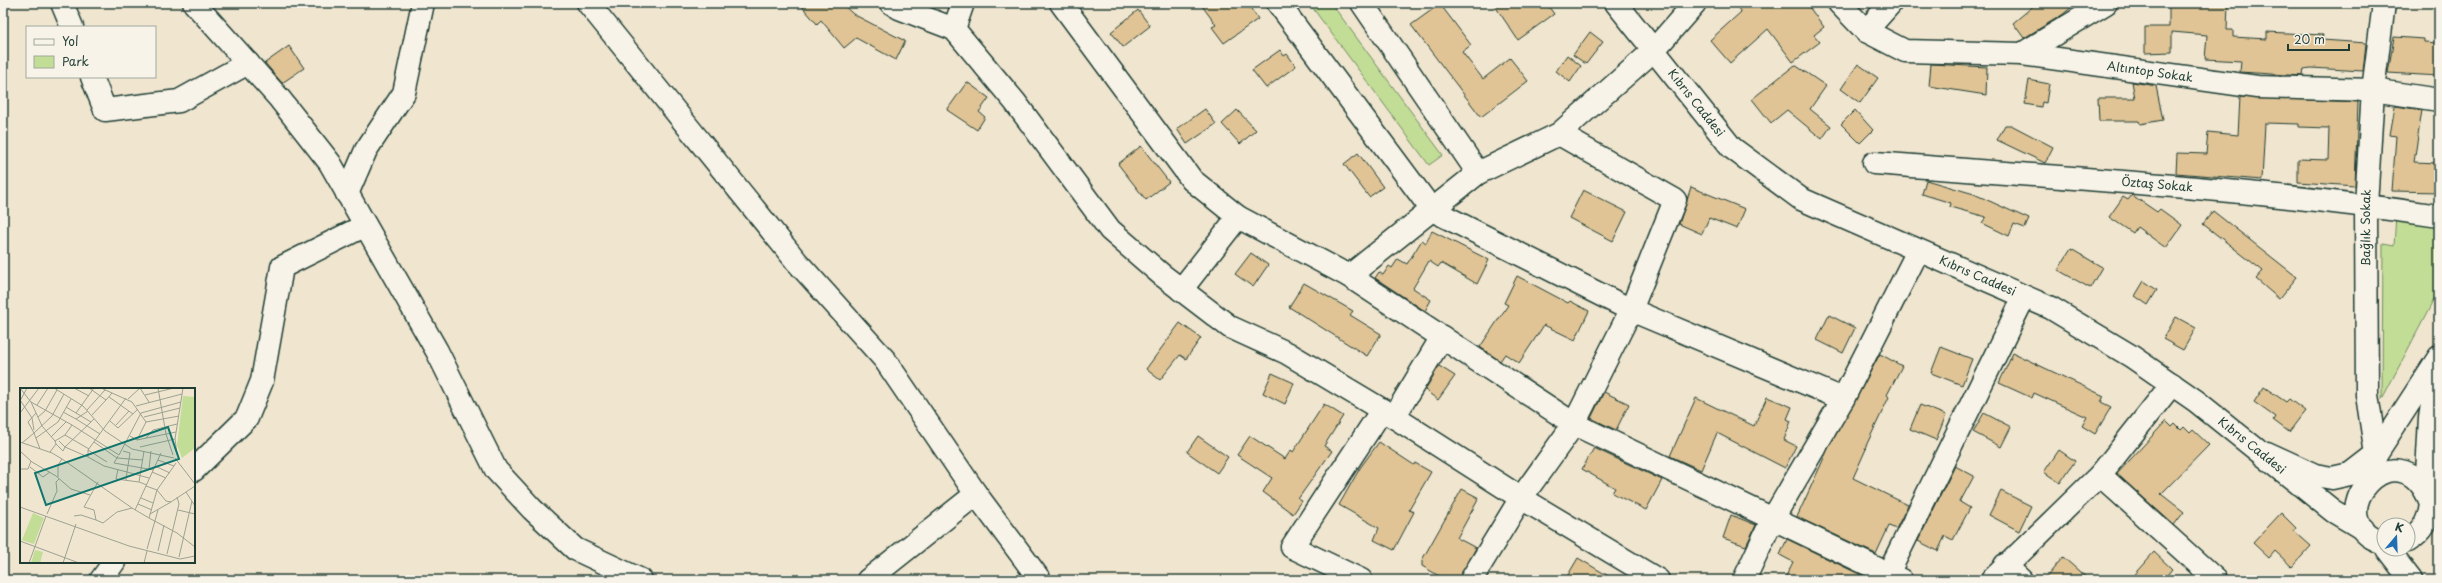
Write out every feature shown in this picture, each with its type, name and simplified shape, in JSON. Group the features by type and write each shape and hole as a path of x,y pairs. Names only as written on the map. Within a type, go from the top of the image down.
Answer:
{"street":[{"path":"62,3 72,26"},
{"path":"194,3 279,98 330,163 364,226 437,351 496,470 532,509 575,549 641,580"},
{"path":"347,194 366,150 404,93 423,3"},
{"path":"588,3 797,262 885,360 976,494 1040,580"},
{"path":"891,3 899,8 954,29 1015,102 1110,230 1182,290 1230,327 1287,354 1388,414 1521,498 1658,580"},
{"path":"954,29 963,3"},
{"path":"1061,3 1192,180 1238,217 1349,276 1574,424 1772,520 1894,577 2024,297"},
{"path":"1278,3 1432,210 1631,310 1843,399"},
{"path":"1362,3 1478,173"},
{"name":"Kıbrıs Caddesi","path":"1616,3 1732,148 1801,199 2052,308 2131,356 2196,400 2333,511 2363,529 2376,540"},
{"path":"1349,276 1478,173 1559,134 1653,51 1695,3"},
{"name":"Altıntop Sokak","path":"1840,3 1866,31 1905,51 2022,54 2257,87 2373,90 2439,100"},
{"path":"1866,31 1891,3"},
{"path":"2022,54 2106,3"},
{"name":"Bağlık Sokak","path":"2376,454 2367,395 2366,205 2373,90 2384,3"},
{"path":"92,78 105,110 179,101 248,63"},
{"path":"1471,580 1521,498 1574,424 1631,310 1675,200 1559,134"},
{"name":"Öztaş Sokak","path":"1874,163 2366,205 2439,216"},
{"path":"1182,290 1238,217"},
{"path":"195,469 247,418 262,381 282,267 364,226"},
{"path":"1744,580 1772,520 1843,399 1918,251"},
{"path":"1361,580 1292,547 1442,337"},
{"path":"2363,529 2358,518 2356,506 2359,494 2365,483 2376,454 2439,358"},
{"path":"2416,537 2425,527 2429,498 2430,418 2439,358"},
{"path":"2021,580 1998,573 2100,475 2172,384"},
{"path":"2256,448 2315,476 2332,478 2350,474 2376,454"},
{"path":"2365,483 2375,476 2386,472 2398,471 2410,475 2419,482 2429,498 2439,534"},
{"path":"2100,475 2216,580"},
{"path":"868,580 976,494"},
{"name":"Kıbrıs Caddesi","path":"2393,557 2411,580"},
{"path":"101,580 113,563"}],"green space":[{"path":"1309,3 1331,3 1443,155 1429,165"},
{"path":"2396,215 2439,220 2439,290 2382,399 2383,244 2394,246"}],"building":[{"path":"799,3 841,3 853,14 905,41 896,60 856,38 844,48 821,20 817,24"},
{"path":"1200,3 1247,3 1258,19 1224,43 1212,27 1216,25"},
{"path":"1493,3 1546,3 1554,14 1518,40"},
{"path":"1734,3 1806,3 1824,27 1814,35 1820,42 1793,62 1768,29 1730,63 1710,40 1741,12"},
{"path":"2037,3 2077,3 2062,15 2024,38 2013,23"},
{"path":"2169,3 2228,3 2227,30 2233,30 2233,37 2267,39 2267,32 2323,35 2322,40 2366,43 2363,71 2311,68 2304,69 2303,76 2240,72 2241,61 2205,59 2207,35 2172,32 2172,52 2145,53 2145,27 2169,27"},
{"path":"1440,4 1471,45 1462,52 1483,79 1510,58 1528,81 1481,117 1411,25"},
{"path":"1138,10 1150,26 1123,47 1111,32"},
{"path":"1590,32 1603,42 1586,64 1573,55"},
{"path":"2394,37 2424,39 2424,42 2439,43 2439,76 2388,73"},
{"path":"289,46 304,68 282,83 265,63"},
{"path":"1280,50 1284,56 1287,54 1296,66 1266,88 1252,70"},
{"path":"1567,55 1581,66 1570,82 1556,71"},
{"path":"1858,64 1878,78 1860,103 1841,89"},
{"path":"1931,64 1987,67 1986,95 1929,86"},
{"path":"1795,65 1826,86 1810,109 1831,126 1822,139 1787,110 1771,123 1752,99"},
{"path":"2029,80 2049,84 2046,103 2042,102 2041,107 2025,104"},
{"path":"967,82 989,98 979,112 985,117 977,130 947,110"},
{"path":"2132,82 2156,86 2163,120 2140,124 2139,121 2099,121 2098,98 2135,98"},
{"path":"2240,97 2358,102 2355,186 2298,182 2298,159 2328,160 2329,128 2299,127 2299,124 2265,123 2262,180 2176,173 2177,153 2206,154 2208,132 2238,135"},
{"path":"2395,106 2422,110 2414,162 2439,163 2439,192 2392,191 2396,136 2390,135"},
{"path":"1205,109 1216,124 1187,144 1177,129"},
{"path":"1237,110 1256,130 1240,144 1222,124"},
{"path":"1855,110 1873,130 1860,143 1841,124"},
{"path":"2005,125 2011,125 2053,147 2045,163 1997,140"},
{"path":"1141,146 1169,182 1146,200 1118,164"},
{"path":"1358,153 1383,187 1369,197 1344,164"},
{"path":"1926,180 1974,194 2029,219 2025,228 2014,224 2009,236 1982,223 1986,217 1950,207 1951,203 1922,194"},
{"path":"1691,187 1745,209 1737,229 1709,218 1702,234 1679,224"},
{"path":"1583,190 1627,212 1613,241 1569,218"},
{"path":"2132,195 2157,212 2160,209 2182,225 2166,248 2137,227 2133,233 2109,217 2123,197 2128,200"},
{"path":"2213,211 2297,277 2279,299 2256,279 2263,271 2203,224"},
{"path":"1432,231 1489,260 1477,284 1441,263 1438,267 1429,261 1413,288 1431,300 1425,311 1375,278 1379,272 1383,275 1389,266 1392,268 1398,259 1407,264 1422,240 1426,243"},
{"path":"2071,249 2102,267 2090,288 2058,270"},
{"path":"1251,253 1268,265 1253,287 1235,274"},
{"path":"1517,276 1568,303 1570,301 1589,311 1575,340 1544,325 1519,363 1505,354 1500,361 1480,347 1508,305 1504,303"},
{"path":"2144,281 2157,290 2148,305 2135,296"},
{"path":"1304,283 1353,311 1350,315 1381,334 1367,356 1289,307"},
{"path":"1829,315 1855,328 1843,353 1817,340"},
{"path":"2176,317 2196,328 2183,350 2163,339"},
{"path":"1180,323 1201,338 1186,359 1180,355 1160,380 1146,369"},
{"path":"1941,347 1972,359 1962,385 1931,373"},
{"path":"2013,353 2104,396 2101,402 2111,407 2095,434 2082,426 2087,417 2034,393 2032,398 1999,383"},
{"path":"1880,354 1902,366 1887,395 1889,397 1865,448 1866,449 1853,478 1908,505 1896,529 1889,526 1876,554 1797,517 1829,447"},
{"path":"1439,366 1455,376 1438,400 1425,390"},
{"path":"1272,373 1294,383 1285,404 1263,393"},
{"path":"2264,387 2286,402 2289,399 2305,411 2289,432 2273,420 2275,417 2254,402"},
{"path":"1604,392 1629,404 1616,430 1591,418"},
{"path":"1767,397 1792,407 1787,419 1791,421 1784,440 1796,446 1785,468 1717,433 1701,470 1670,456 1696,398 1754,426"},
{"path":"1324,404 1343,416 1324,446 1332,451 1298,499 1302,501 1293,514 1263,492 1272,478 1237,455 1250,436 1285,459 1291,450 1293,452"},
{"path":"1920,405 1946,415 1936,440 1910,429"},
{"path":"1984,413 2011,427 2001,447 1973,432"},
{"path":"2166,421 2172,427 2175,424 2181,430 2184,427 2190,433 2193,430 2209,445 2161,494 2184,512 2174,525 2117,474"},
{"path":"1198,436 1228,457 1217,473 1187,452"},
{"path":"1379,442 1414,465 1415,463 1431,472 1409,510 1414,512 1394,550 1374,540 1379,528 1339,505 1360,468"},
{"path":"1594,448 1662,480 1646,510 1612,493 1615,488 1582,469"},
{"path":"2059,450 2075,461 2060,483 2044,472"},
{"path":"1955,466 1974,476 1960,502 1970,508 1953,540 1945,536 1938,551 1918,541"},
{"path":"1462,489 1479,498 1457,538 1476,548 1459,580 1446,580 1422,566 1422,560"},
{"path":"2001,491 2031,506 2019,531 1989,515"},
{"path":"2281,513 2296,528 2294,531 2311,546 2292,567 2275,551 2269,558 2253,543"},
{"path":"1731,515 1756,525 1746,546 1723,538"},
{"path":"1787,539 1865,577 1864,580 1784,580 1793,562 1780,555"},
{"path":"2154,552 2172,569 2163,580 2129,580"},
{"path":"2063,557 2089,580 2044,580"},
{"path":"1578,558 1615,580 1565,580"}]}
